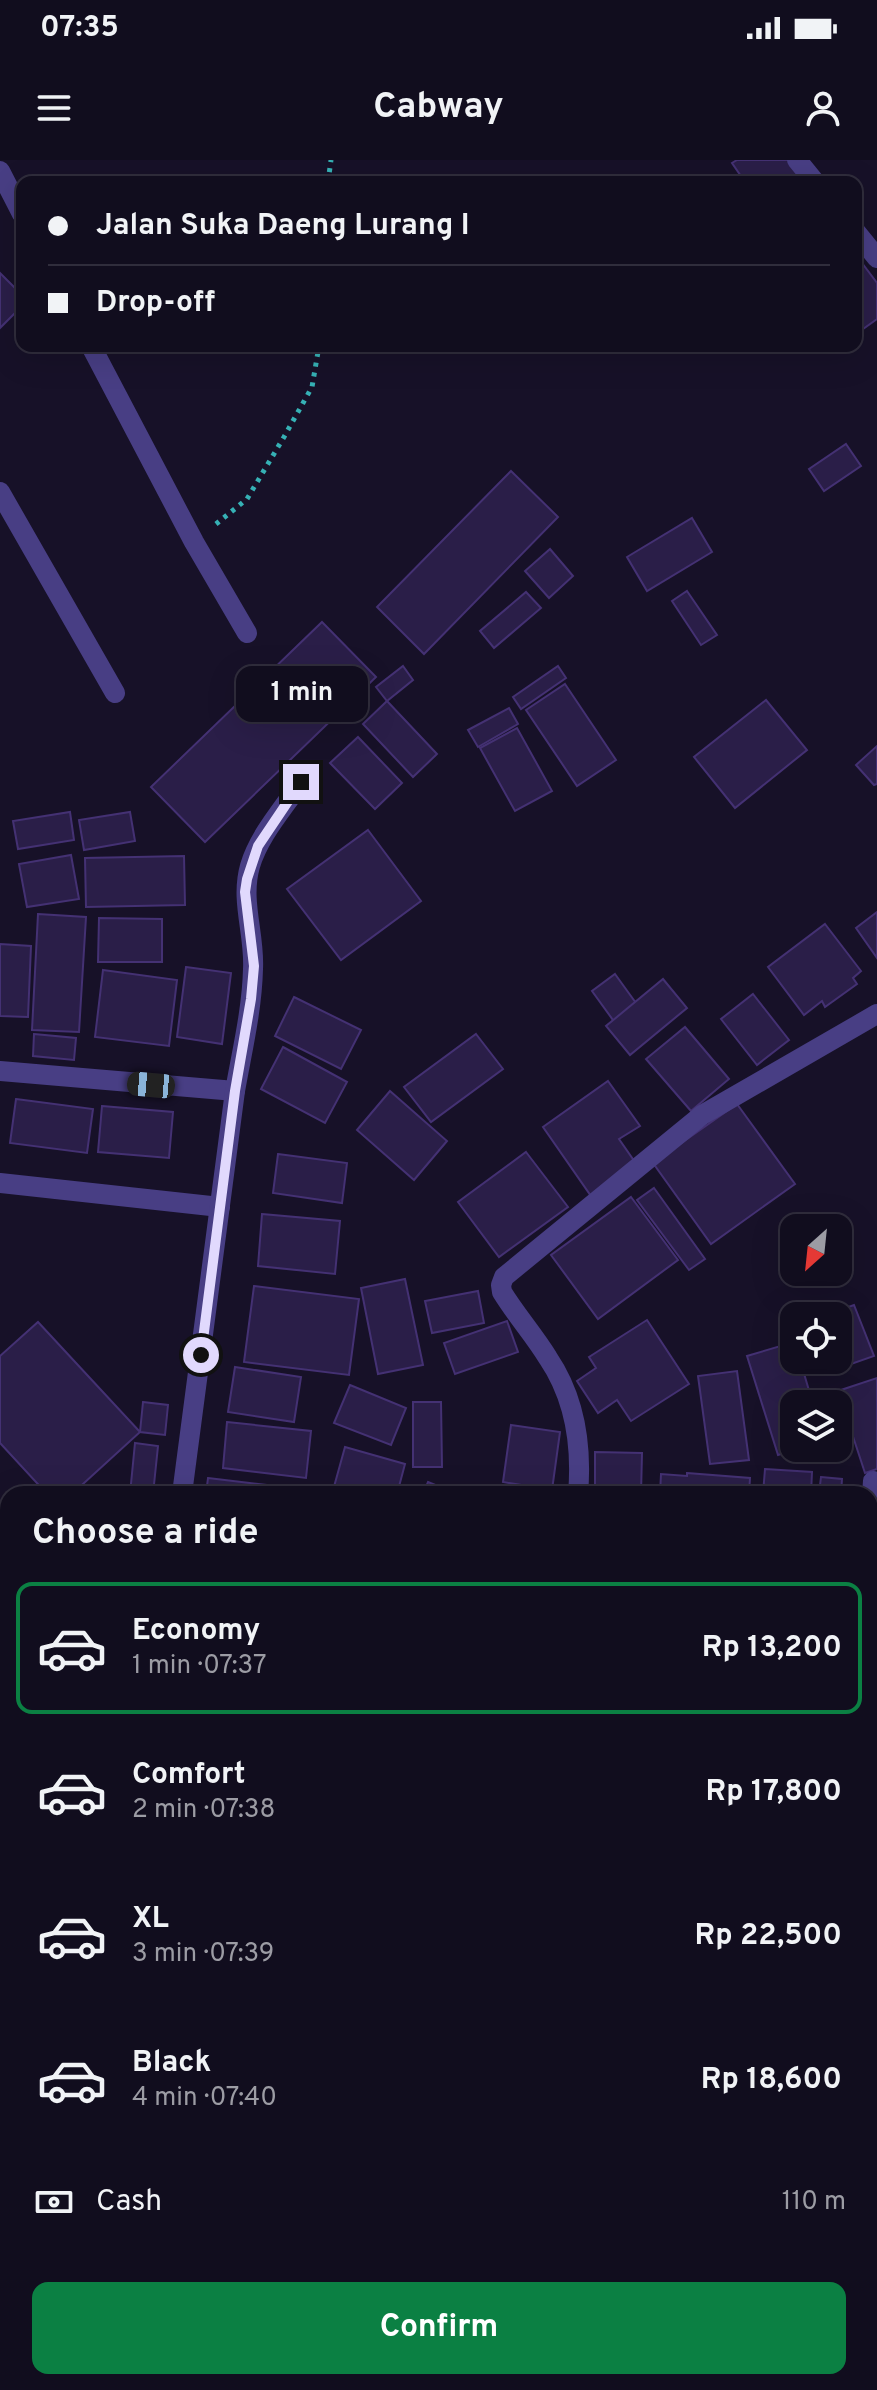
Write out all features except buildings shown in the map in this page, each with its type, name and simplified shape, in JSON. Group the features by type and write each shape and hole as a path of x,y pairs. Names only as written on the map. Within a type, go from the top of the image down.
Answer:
{"street":[{"path":"797,160 810,176"},
{"path":"0,171 16,202"},
{"path":"862,239 877,258"},
{"path":"94,352 194,542 247,633"},
{"path":"0,492 115,693"},
{"path":"183,1486 235,1091 251,999 254,966 245,892 247,879 258,846 301,782"},
{"path":"579,1486 581,1461 567,1394 550,1360 502,1292 504,1277 702,1115 877,1014"},
{"path":"0,1071 235,1091"},
{"path":"0,1183 220,1207"},
{"path":"873,1481 873,1486"}],"path":[{"path":"194,542 247,499 312,387 318,352"}],"route":[{"path":"201,1355 235,1091 251,999 254,966 245,892 247,879 258,846 301,782"}]}
